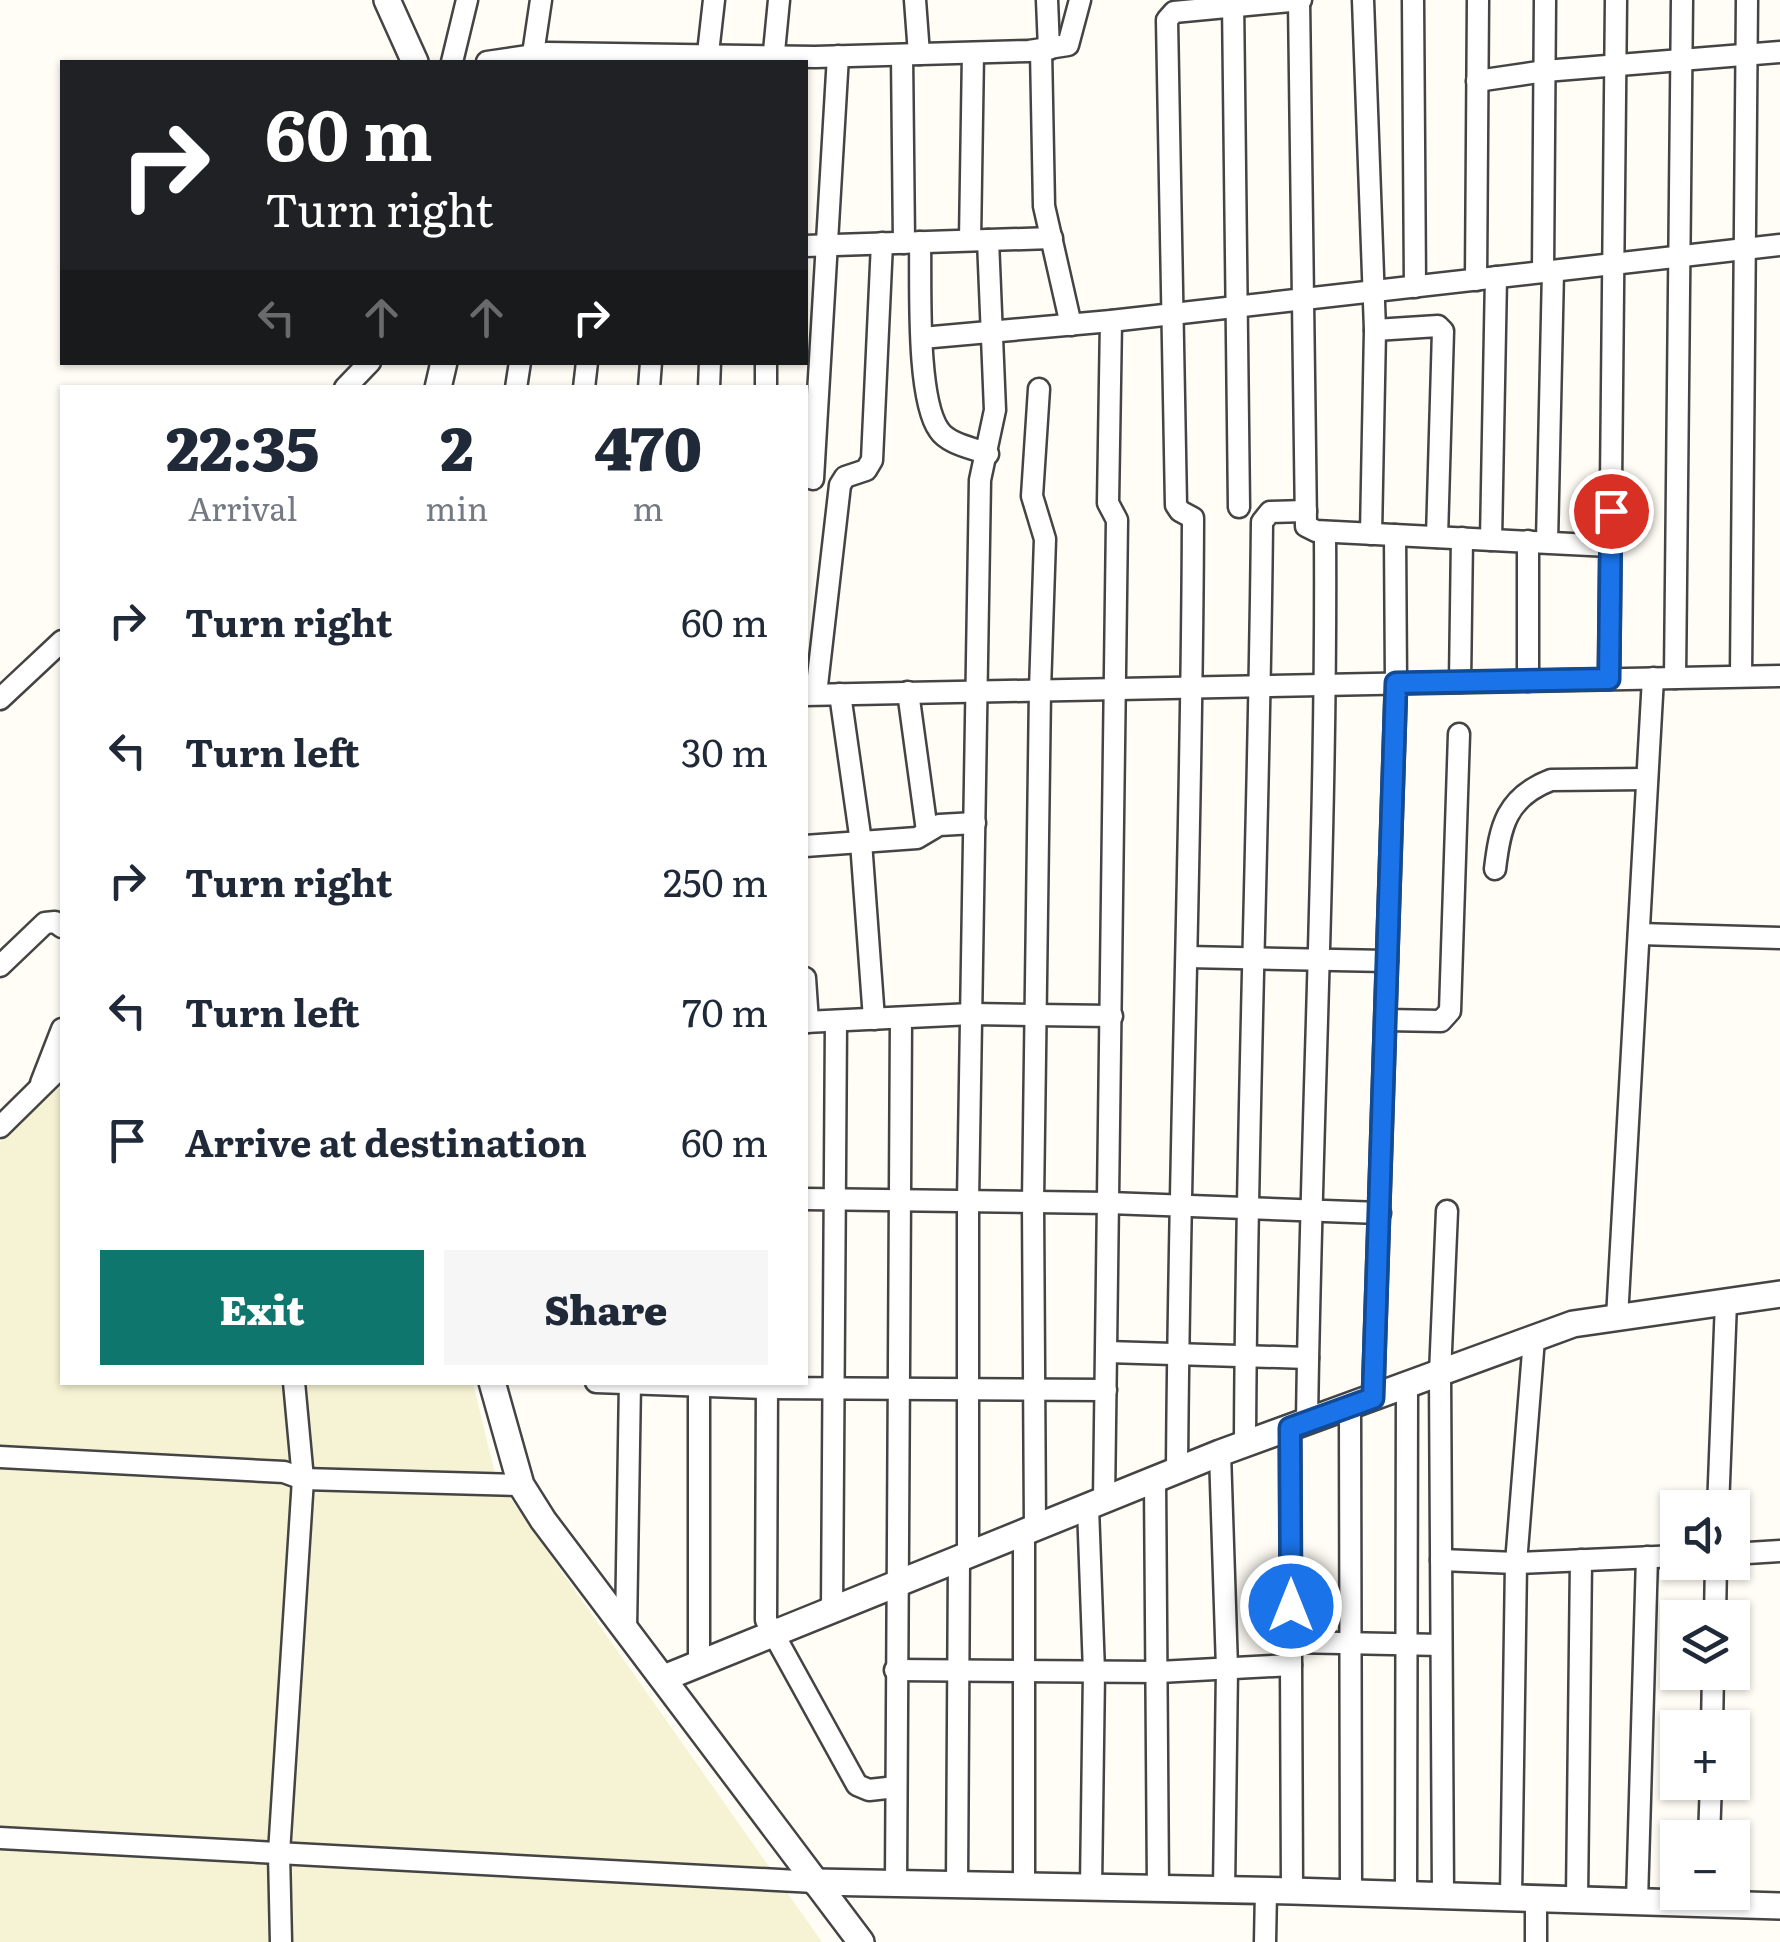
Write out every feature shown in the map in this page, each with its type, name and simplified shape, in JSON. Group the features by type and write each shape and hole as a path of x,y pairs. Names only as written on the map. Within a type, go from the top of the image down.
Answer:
{"street":[{"path":"388,0 414,60"},
{"path":"452,60 467,0"},
{"path":"533,54 541,0"},
{"path":"708,59 714,0"},
{"path":"773,59 779,0"},
{"path":"915,0 910,54 912,242 927,390 940,432 988,454"},
{"path":"1047,0 1042,180 1071,326"},
{"path":"510,60 533,54 773,59 1045,50 1068,45 1080,0"},
{"path":"1158,1889 1158,1672 1166,1475 1178,1355 1193,686 1193,518 1176,505 1167,20 1174,12 1233,2 1300,0 1306,526 1326,532 1610,546"},
{"path":"1363,0 1374,330 1371,534"},
{"path":"1413,0 1414,287"},
{"path":"1478,0 1491,540"},
{"path":"1528,681 1548,271 1545,0"},
{"path":"1609,679 1616,0"},
{"path":"1675,678 1682,0"},
{"path":"1741,676 1747,0"},
{"path":"1233,2 1240,507"},
{"path":"1477,81 1545,71 1780,52"},
{"path":"957,1885 980,480 995,410 992,333 979,240 972,53"},
{"path":"838,56 815,246 809,479 842,481 866,470 872,460 882,243"},
{"path":"815,246 1052,238"},
{"path":"922,338 1111,322 1780,245"},
{"path":"1090,1887 1096,1504 1107,1352 1117,688 1117,520 1108,503 1111,322"},
{"path":"1374,330 1438,326 1444,330 1438,537"},
{"path":"1024,1886 1025,1671 1034,1389 1040,690 1046,540 1032,496 1039,389"},
{"path":"842,481 811,695 1780,676"},
{"path":"1245,1444 1245,1208 1262,522 1270,512 1306,511"},
{"path":"1264,1942 1279,1891 1298,1425 1308,1358 1326,684 1326,532"},
{"path":"1351,1894 1350,1643 1362,1402 1380,1213 1396,683 1395,535"},
{"path":"1460,682 1462,538"},
{"path":"0,699 60,643"},
{"path":"1617,1318 1653,678"},
{"path":"908,692 927,831"},
{"path":"840,694 861,842 874,1019"},
{"path":"1386,1020 1442,1021 1450,1011 1460,734"},
{"path":"1495,870 1502,822 1540,784 1551,780 1648,778"},
{"path":"808,846 917,838 940,825 975,823"},
{"path":"0,966 45,923 60,926"},
{"path":"1638,934 1780,938"},
{"path":"1187,957 1388,961"},
{"path":"808,1022 972,1014 1112,1016"},
{"path":"896,1884 900,1018"},
{"path":"832,1610 836,1021"},
{"path":"36,1094 60,1034"},
{"path":"0,1127 60,1068"},
{"path":"808,1199 1109,1203 1380,1213"},
{"path":"1443,1896 1440,1374 1446,1211"},
{"path":"664,1678 1220,1453 1573,1324 1780,1294"},
{"path":"1719,1490 1726,1302"},
{"path":"1534,1339 1516,1563 1524,1898 1536,1942"},
{"path":"1107,1352 1308,1358"},
{"path":"282,1942 279,1853 303,1479 294,1385"},
{"path":"493,1385 521,1485 542,1520 861,1942"},
{"path":"626,1629 630,1385"},
{"path":"699,1385 699,1664"},
{"path":"896,1787 869,1790 856,1785 766,1620 767,1385 898,1390 1106,1390"},
{"path":"1406,1895 1407,1386"},
{"path":"1220,1453 1226,1668 1224,1890"},
{"path":"0,1457 284,1472 303,1479 521,1485"},
{"path":"1750,1553 1780,1552"},
{"path":"1637,1901 1646,1557"},
{"path":"1440,1560 1516,1563 1660,1557"},
{"path":"1576,1899 1581,1560"},
{"path":"1291,1642 1441,1645"},
{"path":"895,1670 1158,1672 1291,1665"},
{"path":"0,1838 815,1882 1660,1900"},
{"path":"1750,1903 1780,1906"}],"shaded area":[{"path":"60,1082 60,1385 473,1385 496,1478 822,1942 0,1942 0,1142"}],"route":[{"path":"1291,1606 1290,1428 1373,1398 1396,683 1609,679 1611,511"}]}
